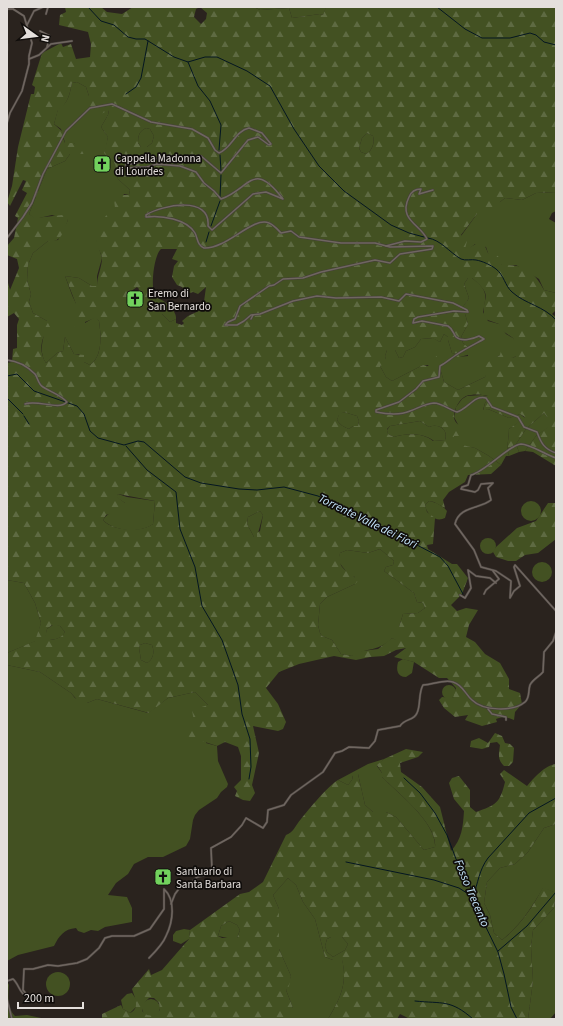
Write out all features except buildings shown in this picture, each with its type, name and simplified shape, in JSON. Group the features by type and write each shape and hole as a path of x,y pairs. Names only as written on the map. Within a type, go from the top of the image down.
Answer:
{"street":[{"path":"27,25 34,11 42,7"},
{"path":"46,14 48,7"},
{"path":"7,9 22,14 32,43 30,59 22,91 7,121"},
{"path":"30,59 39,55 47,46 50,36 40,31"},
{"path":"47,46 58,42 72,41"},
{"path":"7,44 7,51"},
{"path":"8,237 32,203 44,172 66,131 90,108 110,104 151,122 192,129 208,138 214,149 219,153 231,144 238,134 249,128 262,133 271,142 269,145 256,137 248,140 221,173 201,156 163,157 126,165 126,168 147,167 157,164 180,166 196,172 204,183 214,191 220,199 246,183 253,180 263,180 273,186 283,199 266,192 253,194 212,230 208,226 207,217 204,212 200,209 187,205 159,209 146,215 146,217 160,216 180,221 194,231 202,247 211,248 235,238 244,229 264,222 270,224 282,233 291,232 299,237 341,243 377,243 386,246 434,247 432,249 413,253 400,254 390,264 376,260 321,272 303,278 283,279 274,285 269,286 240,306 235,319 225,325 237,324 253,315 293,301 321,296 336,298 381,297 399,301 406,294 457,304 468,310 468,312 462,313 454,311 418,317 414,319 413,323 422,321 448,326 459,338 470,339 479,336 484,338 484,340 476,342 473,347 457,354 440,366 440,375 437,378 423,381 410,394 399,402 376,410 376,412 401,414 412,411 422,405 432,403 442,405 457,412 469,406 475,399 483,397 486,398 492,407 518,417 524,427 537,432 538,439 545,448 556,453"},
{"path":"386,246 405,241 421,242 427,239 409,220 407,216 407,203 412,192 421,189 419,194 421,195 433,190"},
{"path":"250,319 253,315"},
{"path":"7,360 12,360 23,365 36,375 38,382 42,386 53,391 67,402 62,405 32,402 25,404"},
{"path":"556,458 523,444 519,445 480,472 471,475 468,485 461,488 475,492 481,484 493,483 488,488 491,500 471,507 462,513 455,524 474,550 479,565 483,568 503,575 511,581 509,596 512,598 514,591 520,586 514,567 516,565 539,594 556,611"},
{"path":"460,595 465,598 471,588 468,570 476,576 490,578 496,583"},
{"path":"484,594 486,590 499,579 492,570"},
{"path":"149,958 166,936 172,916 172,904 175,894 181,886 191,883 197,877 210,874 212,870 211,848 231,837 246,818 263,828 267,822 268,810 284,805 291,795 323,772 335,753 349,747 369,748 375,741 378,730 400,726 404,720 414,718 418,713 423,685 432,685 444,680 455,682 461,685 472,701 488,709 493,710 518,706 526,701 532,682 543,672 544,652 553,642 556,632"},
{"path":"488,709 492,714 506,717 506,720"},
{"path":"7,981 13,979 16,980 21,992 27,997 28,996 22,987 24,969 33,969 48,965 58,966 77,963 87,959 99,948 105,938 112,936 134,936 150,929 164,910 163,889 168,893 172,904"},
{"path":"7,999 12,1019"}],"green space":[{"path":"65,7 101,7 107,12 122,14 133,7 200,7 254,7 260,10 289,8 292,18 320,14 323,15 326,7 556,7 556,192 536,193 522,200 505,198 500,202 495,212 477,207 477,214 461,235 467,241 465,249 479,242 484,244 488,253 498,256 502,265 522,267 528,270 540,283 544,290 556,293 556,310 552,314 556,317 556,466 533,452 525,451 536,436 548,427 541,423 547,417 544,413 526,429 516,444 519,452 509,456 509,429 525,417 520,414 509,418 488,409 483,411 488,396 477,394 466,396 459,402 454,415 455,421 464,429 464,436 454,436 454,443 475,448 501,465 491,474 468,475 465,482 449,492 443,500 445,508 429,501 425,505 427,512 435,518 433,544 427,545 428,549 452,564 457,564 468,578 462,594 451,605 457,611 466,608 478,610 469,625 466,637 475,642 485,654 500,663 509,679 509,689 520,693 522,704 515,712 514,720 501,717 496,719 497,722 482,726 465,720 468,715 455,717 444,708 439,700 442,697 453,698 456,688 447,678 439,678 414,662 394,657 406,648 396,650 384,656 356,660 334,656 299,664 279,672 266,688 278,704 286,722 283,729 278,731 253,726 259,753 252,785 255,793 250,801 243,800 235,796 237,791 234,787 241,780 241,756 238,747 225,742 217,746 187,736 185,726 194,722 192,710 208,705 195,692 168,698 149,713 97,699 87,703 80,703 71,693 40,672 7,665 7,653 35,641 41,623 35,603 24,583 7,580 7,363 12,362 13,349 17,348 17,325 19,319 14,313 7,317 7,279 10,290 19,268 17,259 7,255 7,246 14,238 18,218 15,216 27,193 22,190 26,181 23,180 10,206 7,202 12,186 18,147 31,94 34,94 35,87 32,85 42,53 61,43 63,47 71,44 76,59 90,57 91,44 88,32 59,25 60,15 66,12","holes":["200,7 207,13 206,19 201,24 194,17 196,9","77,82 86,87 89,96 86,100 95,112 99,115 109,110 108,115 101,127 108,137 104,153 115,164 118,179 130,190 129,195 120,195 114,199 115,208 105,217 97,231 96,242 102,258 97,286 92,286 79,278 65,276 76,304 74,325 78,332 85,329 85,322 95,318 99,321 99,351 94,361 90,365 84,362 84,355 74,354 65,337 63,351 57,353 46,363 41,349 44,335 50,327 47,321 33,313 29,302 31,294 27,280 28,265 33,253 48,241 59,238 68,220 62,215 35,218 29,214 47,169 65,161 70,154 83,154 86,151 74,143 65,143 63,138 64,133 54,124 58,110 64,105 72,83","146,128 150,129 154,136 152,143 147,147 141,147 138,143 140,132","367,133 373,136 374,139 370,151 366,154 361,152 359,148 362,138","161,249 177,249 172,259 178,261 174,266 172,277 177,285 182,287 187,294 193,292 198,294 206,287 203,309 188,316 182,321 184,323 182,325 176,323 176,319 170,322 162,314 163,309 159,308 158,303 155,300 157,297 153,289 154,270 157,257","468,278 472,278 486,294 484,306 485,319 499,324 500,329 513,338 516,345 514,350 516,356 513,358 501,351 500,355 493,357 481,370 486,374 485,377 458,390 444,382 440,368 437,365 437,356 431,360 428,366 423,365 392,381 386,377 380,366 387,363 385,356 387,350 395,350 399,358 403,357 406,351 415,347 421,339 432,338 440,342 444,334 448,337 452,353 458,354 456,358 471,354 468,347 463,343 461,337 468,324 463,307 469,298 464,284","137,287 139,289 139,303 131,305 127,294","344,412 357,416 359,421 358,426 353,426 349,429 342,426 337,420 339,415","420,421 429,427 439,426 444,430 446,436 445,440 433,441 420,435 409,434 394,437 388,434 387,429 390,426","118,494 155,501 153,524 141,529 127,530 113,527 103,520 106,515 125,509 125,503 117,497","260,511 263,515 260,531 257,533 257,537 254,537 247,524 248,517","380,549 394,561 393,565 386,567 384,571 414,593 417,602 423,603 425,608 418,613 403,614 399,627 399,641 392,638 378,649 355,652 352,656 341,654 332,640 322,636 318,625 320,604 327,597 355,584 358,581 340,564 340,553 347,550 368,553","52,625 60,626 65,632 63,635 53,640 45,640 47,629","145,643 152,645 153,656 147,663 141,660 140,645"]},
{"path":"254,7 326,8 323,15 320,14 292,18 289,8 260,10"},
{"path":"77,82 86,87 89,96 109,110 108,115 101,127 108,137 105,153 115,164 118,179 130,190 129,195 124,194 96,239 102,258 97,276 97,286 92,286 79,278 65,276 85,323 95,317 99,321 99,351 94,361 90,365 84,362 79,354 74,354 65,337 63,351 57,353 46,363 42,353 42,342 47,321 33,313 29,302 31,294 27,280 28,265 33,253 48,241 58,240 68,220 52,215 35,219 29,214 47,169 65,161 70,154 83,154 74,143 65,143 61,129 54,124 58,109 66,101 72,83"},
{"path":"146,128 150,129 154,136 152,143 147,147 141,147 138,143 140,132"},
{"path":"367,133 373,136 374,141 371,149 366,154 361,152 359,148 362,138"},
{"path":"556,192 556,211 552,213 549,219 556,223 556,293 544,290 539,279 516,265 502,265 488,253 486,247 475,244 469,249 464,249 461,236 477,214 477,207 500,202 505,198 522,200 536,193"},
{"path":"468,278 472,278 485,292 483,312 488,321 499,324 506,334 513,338 516,342 516,356 513,358 500,355 497,357 485,377 458,390 444,382 440,368 430,365 423,365 392,381 386,377 380,366 386,360 385,356 387,350 395,350 399,358 403,357 406,351 415,347 421,339 433,338 440,342 444,334 448,337 452,353 458,354 457,357 468,356 468,347 463,343 461,337 468,324 463,307 469,298 464,284"},
{"path":"157,298 170,306 175,313 176,319 170,322 162,314 155,300"},
{"path":"467,396 488,396 483,410 488,409 509,418 520,414 525,418 509,429 509,456 506,456 501,465 475,448 454,444 454,436 464,436 454,417 456,407 462,399"},
{"path":"344,412 357,416 359,421 358,426 353,426 349,429 339,423 337,420 339,414"},
{"path":"544,413 547,417 549,427 536,436 525,451 519,452 516,444 526,429"},
{"path":"420,421 429,427 439,426 442,428 446,436 445,440 434,441 425,436 415,434 394,437 388,434 387,430 390,426"},
{"path":"118,494 127,497 155,501 153,524 141,529 127,530 107,524 103,520 107,515 125,503 116,497"},
{"path":"429,501 437,503 447,511 445,518 438,519 432,517 427,512 425,505"},
{"path":"531,501 538,504 541,511 538,518 531,521 524,518 521,511 524,504"},
{"path":"548,503 556,503 556,539 538,553 525,555 516,561 508,561 496,557 493,552 496,547 517,528 536,521"},
{"path":"260,511 263,515 257,537 254,537 247,524 248,517"},
{"path":"488,538 494,540 496,546 494,552 488,554 482,552 480,546 482,540"},
{"path":"380,549 394,561 393,565 386,567 384,571 414,593 417,602 423,603 425,608 418,613 403,614 399,627 399,642 392,638 378,647 352,656 341,654 332,640 322,636 320,633 318,625 320,604 327,597 355,584 355,577 349,575 338,561 340,553 347,550 368,553"},
{"path":"542,562 549,565 552,572 549,579 542,582 535,579 532,572 535,565"},
{"path":"7,580 24,583 35,603 41,623 36,641 7,653"},
{"path":"54,624 60,626 65,632 59,638 44,640 47,629"},
{"path":"145,643 152,645 153,650 153,656 147,663 141,660 139,648 140,645"},
{"path":"403,659 414,662 412,673 406,677 401,676 397,670 398,662"},
{"path":"7,665 40,672 71,693 75,698 87,703 97,699 148,713 168,698 195,692 208,705 206,743 217,746 218,761 228,784 217,798 199,810 195,815 190,839 186,846 163,857 148,857 134,864 128,874 116,883 108,895 127,897 132,908 132,922 105,927 98,931 91,930 84,933 78,931 76,928 68,930 62,934 54,946 18,955 7,961"},
{"path":"446,685 452,685 456,689 456,695 452,699 446,699 442,695 442,689"},
{"path":"495,733 502,736 505,743 510,744 514,748 513,762 509,766 504,766 500,761 500,745 497,742 490,743 489,747 482,749 470,747 471,741 479,738 488,743"},
{"path":"406,749 423,752 418,757 400,763 401,772 422,787 440,807 451,851 458,842 464,811 454,799 449,783 452,778 459,776 470,790 470,807 476,812 493,805 499,799 505,782 500,774 504,770 527,786 544,769 556,764 556,824 544,828 528,852 515,864 500,868 487,882 484,903 490,915 494,933 502,940 515,929 526,916 543,887 556,893 554,908 533,930 531,947 533,981 528,1019 410,1019 400,1014 397,1019 328,1019 342,991 344,968 342,960 333,960 325,957 315,919 303,902 296,885 288,878 273,895 279,909 279,949 291,976 289,986 286,990 293,1008 293,1019 102,1019 102,1014 121,1005 123,1009 130,1013 133,1011 136,1002 132,989 149,969 151,975 162,970 189,939 190,930 240,894 249,892 263,882 286,835 293,830 329,787 338,780 348,785 353,776 350,774 358,774 365,805 373,812 386,812 396,817 424,850 435,847 434,838 424,819 382,777 382,773 377,765 384,759","holes":["229,921 237,925 240,930 237,938 222,938 218,936 221,926","331,937 342,937 348,944 345,950 333,957 327,952 325,946 327,939","149,998 154,998 159,1003 160,1010 154,1016 147,1015 142,1011 145,1002"]},
{"path":"384,759 377,766 382,773 382,777 415,809 430,828 434,838 435,847 424,850 396,817 386,812 373,812 365,805 358,774 353,775 352,780 348,785 338,780 368,764"},
{"path":"556,824 556,893 543,888 520,922 502,940 494,933 490,915 484,903 487,882 500,868 515,864 528,852 544,828"},
{"path":"288,878 296,885 303,902 315,919 325,957 333,960 342,959 344,976 342,990 328,1019 293,1019 293,1008 286,990 291,976 279,949 279,909 273,895"},
{"path":"556,895 556,1012 550,1019 528,1019 533,981 531,947 533,930 554,908"},
{"path":"229,921 237,925 240,930 237,938 232,939 218,936 221,926"},
{"path":"184,929 190,930 189,939 181,944 173,941 173,935 176,931"},
{"path":"331,937 342,937 348,944 345,950 333,957 327,952 325,946 327,939"},
{"path":"58,972 67,975 70,984 67,993 58,996 49,993 46,984 49,975"},
{"path":"7,981 9,985 9,1005 15,1016 27,1015 46,1019 7,1019"},
{"path":"132,993 136,999 136,1007 130,1013 123,1009 121,1000 127,994"},
{"path":"151,999 157,1002 160,1008 157,1014 151,1017 145,1014 142,1008 145,1002"}],"waterway":[{"path":"88,7 101,21 114,25 128,37 145,39 174,57 188,62 205,57 217,57 247,71 270,86 294,129 319,166 344,191 391,225 409,233 424,237"},
{"path":"437,7 465,29 482,38 510,38 530,33 536,35 544,42 556,45"},
{"path":"126,94 136,87 141,78 148,41"},
{"path":"188,62 198,86 210,101 221,125 219,150"},
{"path":"220,155 221,171"},
{"path":"220,197 221,175"},
{"path":"211,226 220,201"},
{"path":"206,242 209,232"},
{"path":"428,238 437,241 461,259 486,263 499,271 512,292 546,311 556,320"},
{"name":"Torrente Valle dei Fiori","path":"7,376 17,374 34,391 77,406 84,414 90,431 98,438 124,445 138,441 144,442 185,477 201,483 239,489 257,490 284,487 318,496 369,520 440,557 448,566 463,594"},
{"path":"7,398 23,414"},
{"path":"24,416 29,424"},
{"path":"126,446 147,470 176,492 180,529 195,567 202,606 222,640 238,685 242,714 250,739 251,767 249,779"},
{"name":"Fosso Trecento","path":"404,778 420,793 435,813 447,835 456,859 469,883 480,915 498,952 511,1007 517,1019"},
{"name":"Fosso Trecento","path":"346,862 434,880 459,888 473,897 481,872 488,858 529,813 556,798"},
{"path":"498,951 527,926 556,892"},
{"path":"415,1001 452,1005 473,1019"}],"place":[{"name":"Cappella Madonna di Lourdes","path":"102,164"},
{"name":"Eremo di San Bernardo","path":"135,299"},
{"name":"Santuario di Santa Barbara","path":"163,877"}]}
